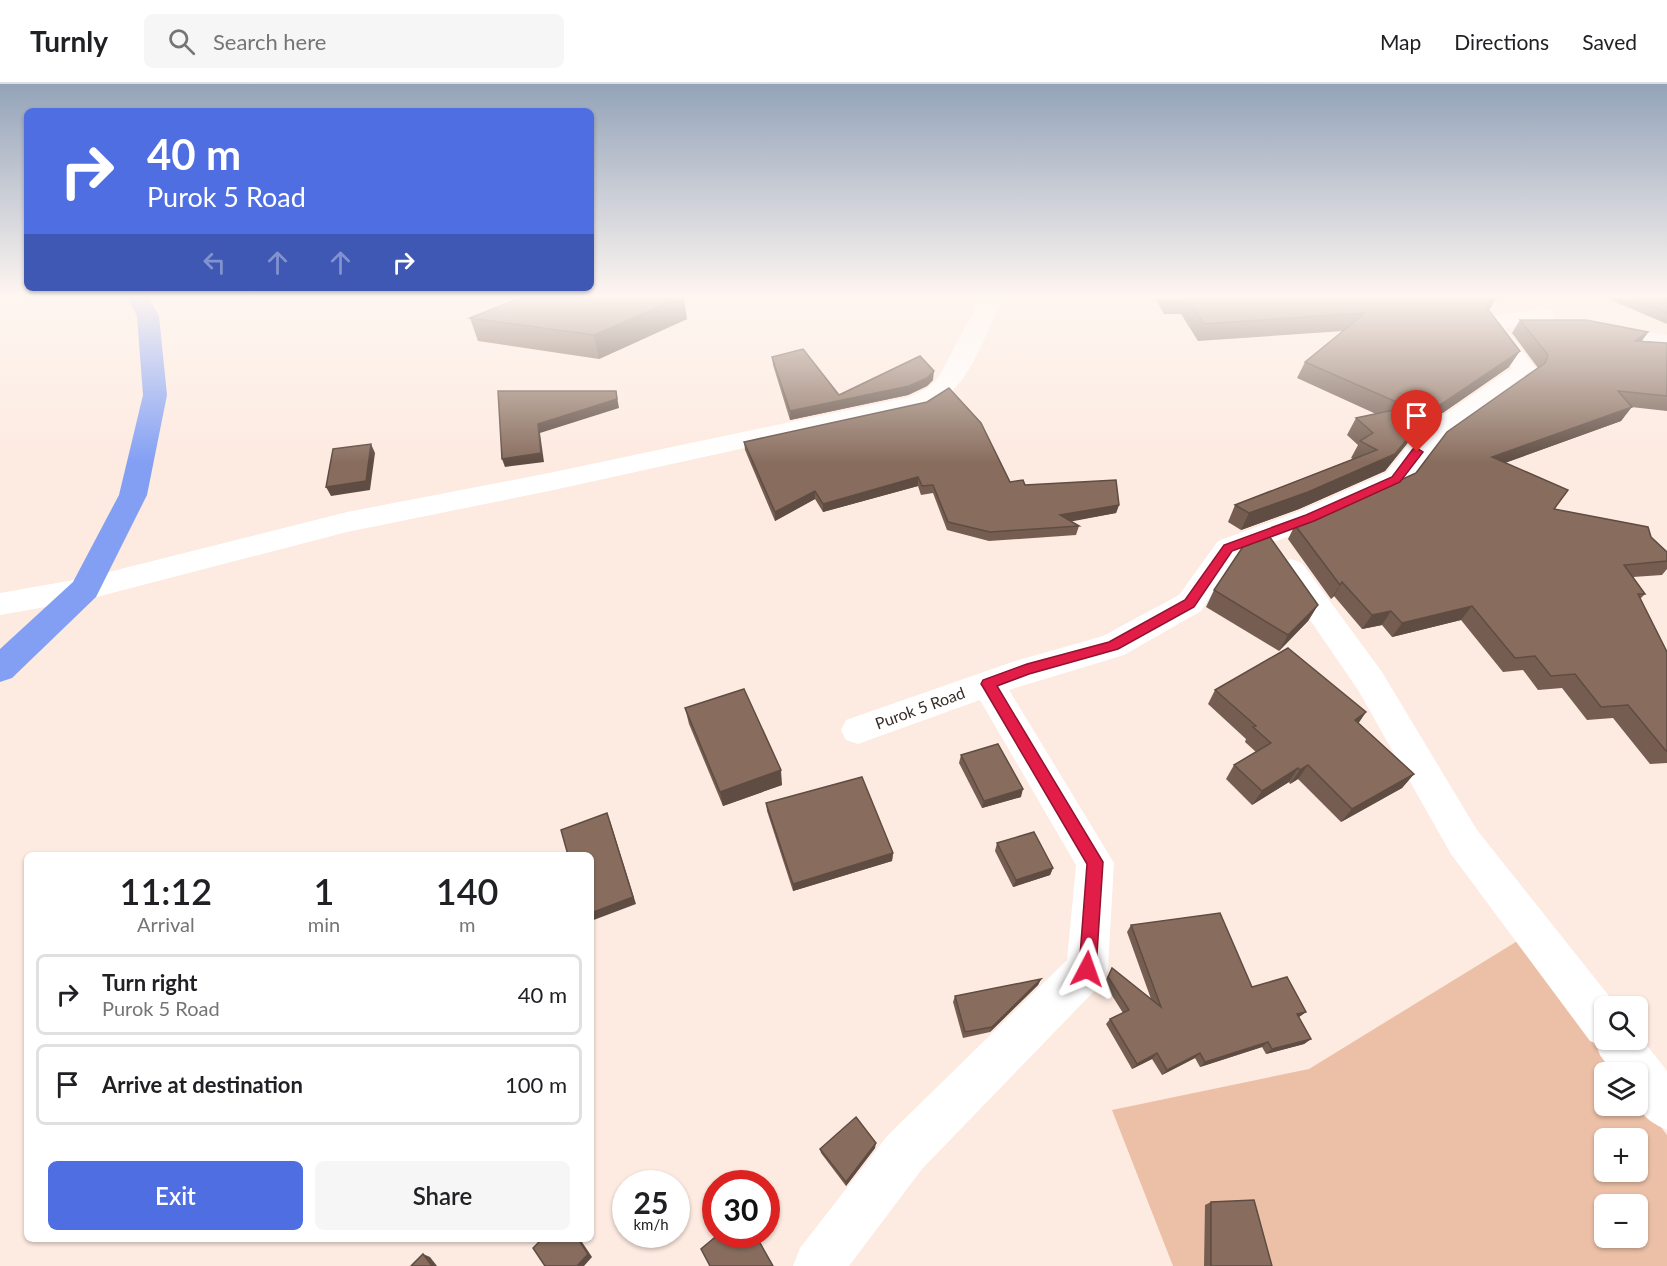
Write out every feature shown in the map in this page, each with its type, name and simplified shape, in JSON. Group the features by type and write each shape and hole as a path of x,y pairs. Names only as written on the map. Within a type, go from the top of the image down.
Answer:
{"highway":[{"path":"0,669 84,589 133,495 155,395 151,353"}],"street":[{"path":"0,604 84,589 347,522 606,470 890,409 928,399 941,389 963,353"},
{"name":"Purok 5 Road","path":"858,730 1027,670 1113,646 1190,603 1228,548 1310,518 1396,479 1428,438 1525,370 1513,353"},
{"path":"1266,534 1370,681 1464,842 1594,1012"},
{"path":"818,1266 905,1152 1087,969 1095,862 988,684"},
{"path":"1623,1050 1667,1107"}],"shaded area":[{"path":"1519,940 1594,1038 1594,1050 1603,1050 1612,1062 1594,1062 1594,1116 1648,1116 1648,1110 1667,1135 1667,1266 1173,1266 1112,1110 1309,1069"}],"building":[{"path":"787,353 806,353 839,395 920,356 934,371 927,378 909,386 790,411 772,357"},
{"path":"1316,353 1517,353 1428,413 1395,454 1308,492 1249,513 1235,505 1377,450 1360,441 1373,433 1356,418 1408,407 1305,362"},
{"path":"1547,353 1667,353 1667,396 1618,391 1632,407 1492,457 1568,490 1554,509 1648,527 1651,537 1667,552 1667,561 1624,565 1645,594 1638,594 1667,652 1667,751 1628,705 1601,707 1575,674 1551,676 1535,656 1515,658 1472,606 1402,623 1391,611 1372,615 1342,582 1340,585 1295,525 1329,513 1416,473 1447,432 1545,363"},
{"path":"949,388 981,423 1010,482 1023,480 1025,485 1116,480 1119,505 1060,515 1079,526 990,532 948,522 933,485 922,486 918,477 823,504 815,491 775,512 744,442 927,402"},
{"path":"498,391 616,391 617,399 538,424 541,453 502,459"},
{"path":"371,444 366,481 326,487 333,449"},
{"path":"1267,533 1318,605 1288,635 1214,590 1242,548 1254,538"},
{"path":"1288,648 1366,712 1355,720 1414,774 1352,809 1308,765 1300,770 1298,768 1262,791 1234,765 1271,743 1253,727 1256,726 1215,690"},
{"path":"744,689 781,770 720,792 685,708"},
{"path":"998,744 1023,789 984,801 961,755"},
{"path":"862,777 893,853 793,884 766,803"},
{"path":"607,813 633,897 594,912 594,852 567,852 561,830"},
{"path":"1034,832 1053,868 1016,880 997,843"},
{"path":"1220,913 1252,987 1287,977 1306,1012 1297,1014 1311,1039 1272,1049 1268,1042 1205,1062 1200,1053 1167,1070 1157,1053 1137,1064 1110,1019 1129,1010 1108,977 1112,968 1161,1007 1131,925"},
{"path":"1041,979 992,1027 965,1032 955,996"},
{"path":"856,1117 876,1143 846,1182 820,1149"},
{"path":"1254,1200 1272,1266 1211,1266 1211,1202"},
{"path":"539,1242 580,1242 588,1254 577,1266 545,1266 533,1248"},
{"path":"763,1248 773,1266 710,1266 701,1249"},
{"path":"423,1254 432,1266 411,1266"}],"route":[{"path":"1087,969 1095,862 988,684 1027,670 1113,646 1190,603 1228,548 1310,518 1396,479 1417,452"}]}
